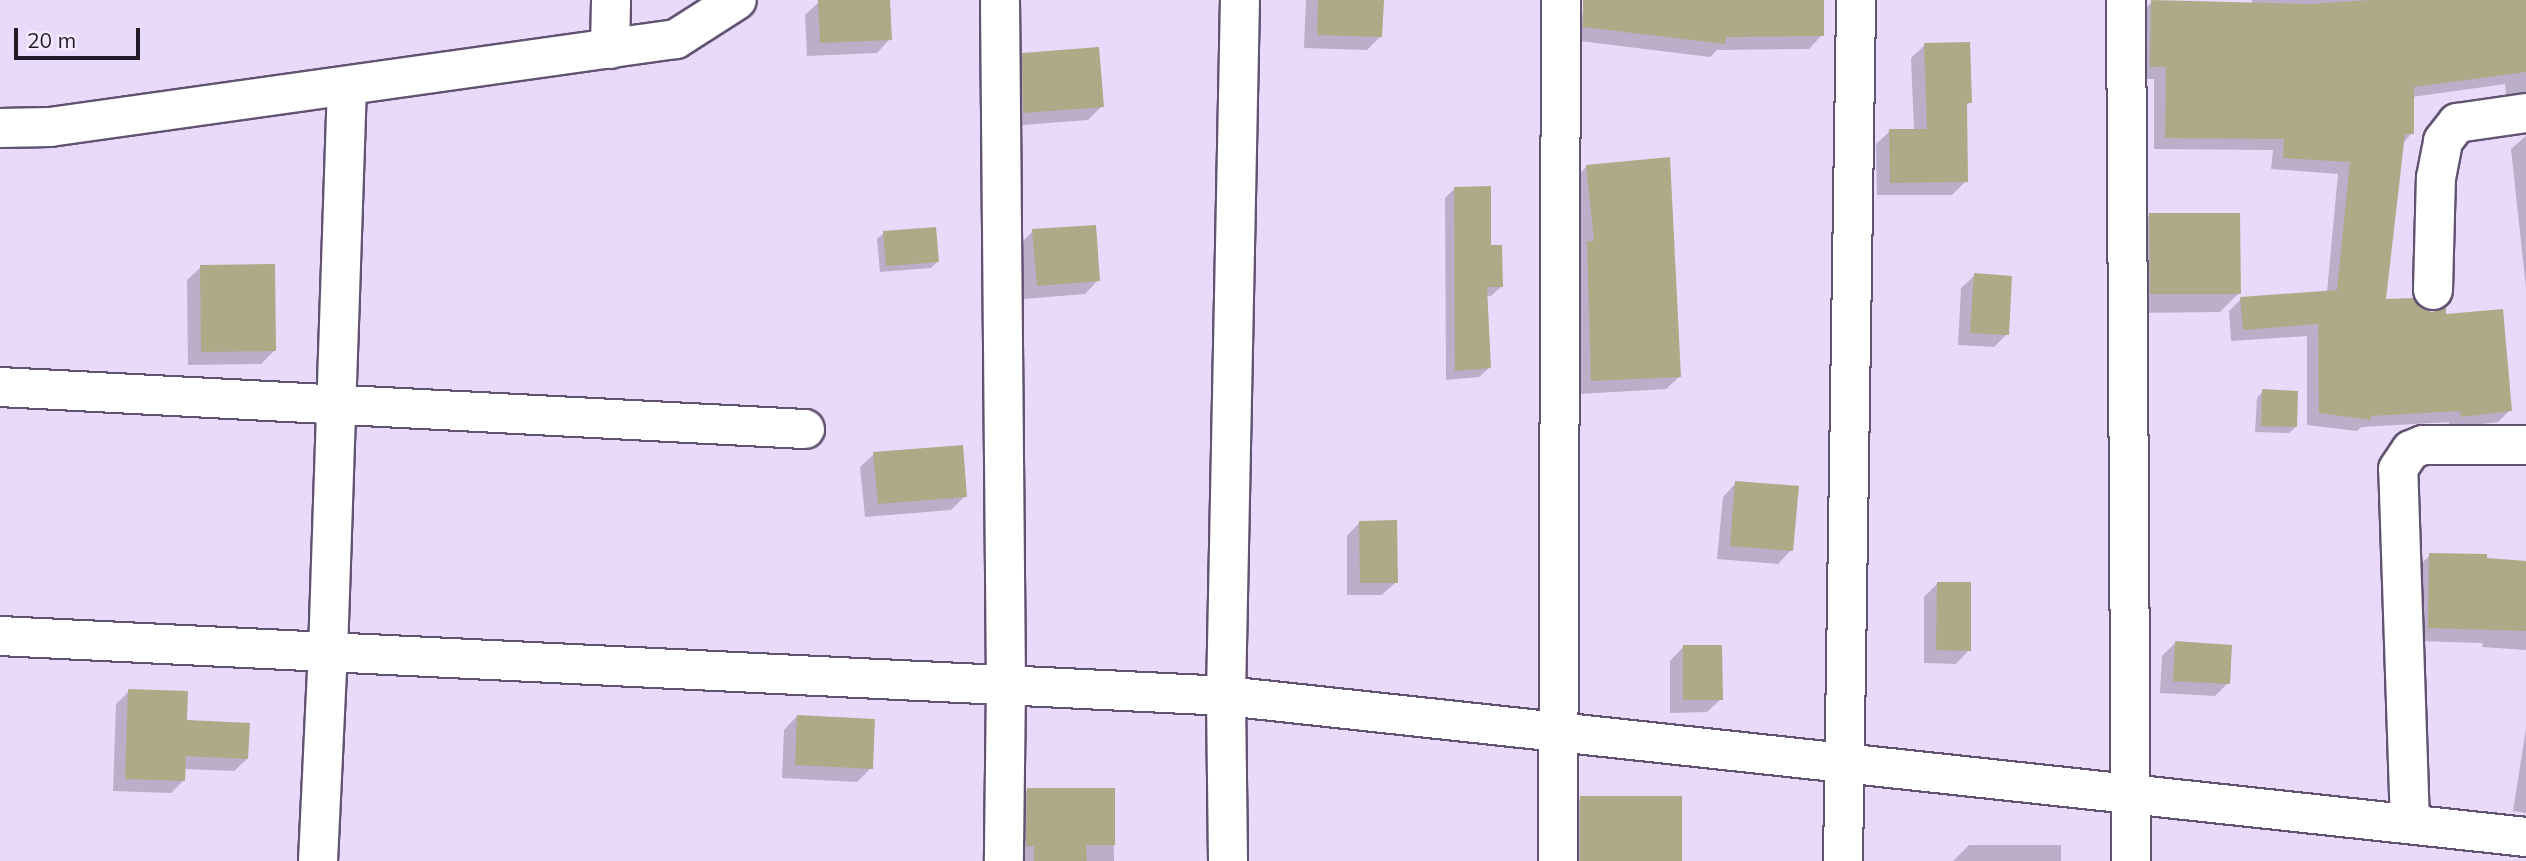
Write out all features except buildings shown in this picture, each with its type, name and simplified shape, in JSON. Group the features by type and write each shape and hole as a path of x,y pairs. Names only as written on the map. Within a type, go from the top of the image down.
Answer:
{"street":[{"path":"610,49 611,0"},
{"path":"0,128 50,127 676,40 737,0"},
{"path":"1000,0 1006,685 1004,861"},
{"path":"1228,861 1226,696 1240,0"},
{"path":"1558,861 1561,0"},
{"path":"1843,861 1856,0"},
{"path":"2126,0 2131,861"},
{"path":"318,861 328,652 347,86"},
{"path":"2433,290 2436,178 2443,141 2457,123 2526,113"},
{"path":"0,387 805,429"},
{"path":"2410,824 2398,469 2412,450 2423,445 2526,445"},
{"path":"0,636 1226,696 2526,837"}]}
